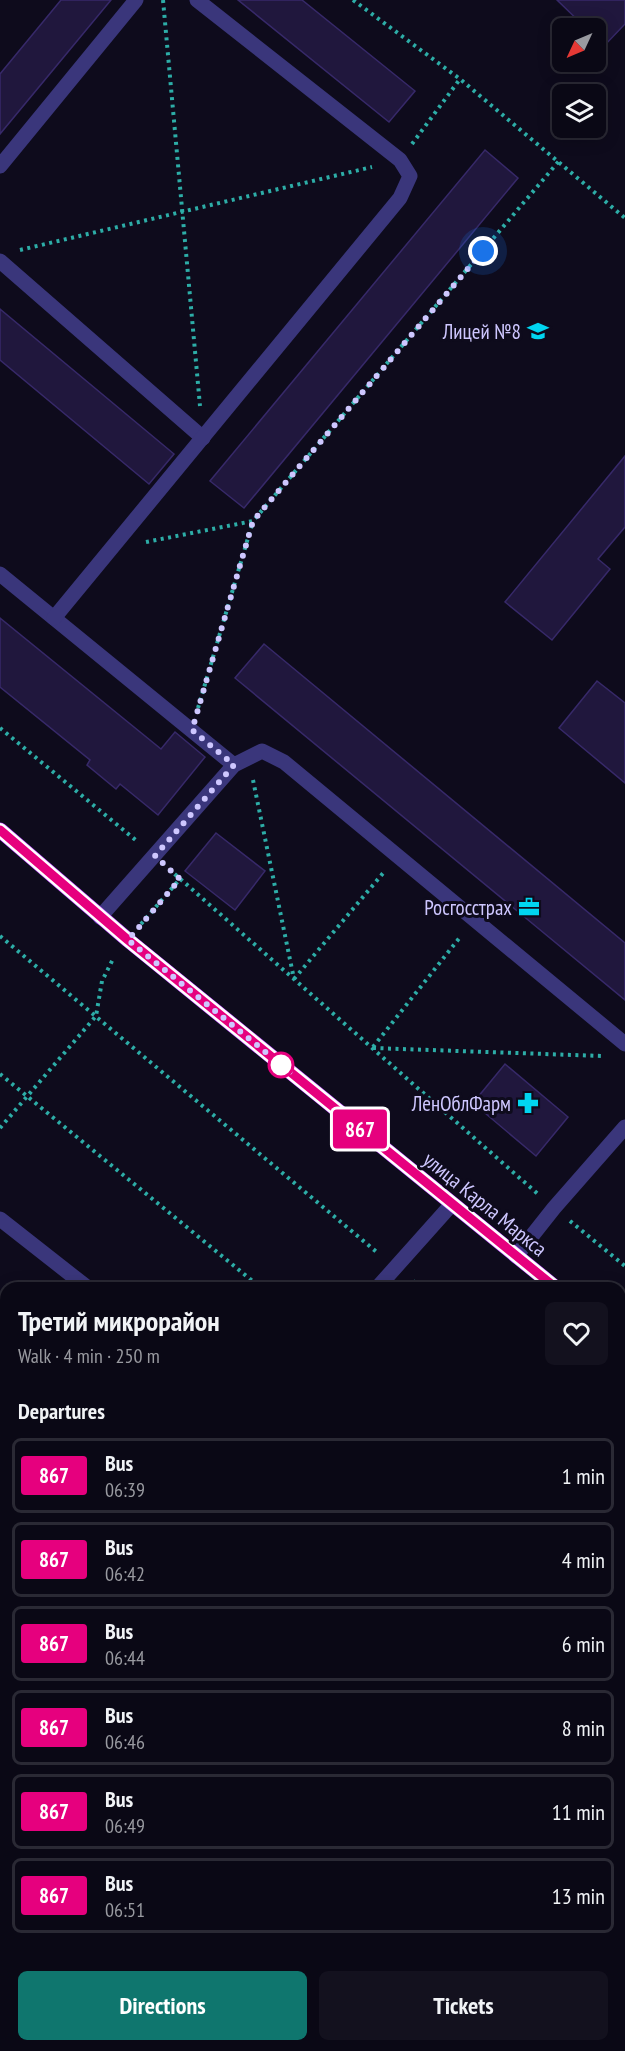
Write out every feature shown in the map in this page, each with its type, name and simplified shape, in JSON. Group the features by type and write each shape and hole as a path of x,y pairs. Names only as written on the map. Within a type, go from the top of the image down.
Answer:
{"main road":[{"name":"улица Карла Маркса","path":"0,830 100,917 548,1282"}],"lane":[{"path":"0,166 136,0"},
{"path":"54,618 400,198 410,176 400,160 196,0"},
{"path":"6,257 203,438"},
{"path":"0,574 234,765"},
{"path":"100,917 234,765 261,751 284,762 625,1044"},
{"path":"516,1256 554,1208 625,1127"},
{"path":"382,1282 452,1203"},
{"path":"0,1219 80,1282"}],"path":[{"path":"163,0 203,438"},
{"path":"353,0 460,79 625,218"},
{"path":"6,257 400,160 460,79"},
{"path":"192,730 253,521 559,161"},
{"path":"111,549 253,521"},
{"path":"0,728 155,856 554,1208 625,1266"},
{"path":"248,757 294,979"},
{"path":"294,979 398,856"},
{"path":"0,1128 96,1016 102,981 110,962 180,879"},
{"path":"372,1048 474,920"},
{"path":"0,936 414,1282"},
{"path":"372,1048 614,1056"},
{"path":"0,1074 254,1282"}],"building":[{"path":"61,0 111,0 0,134 0,74"},
{"path":"238,0 302,0 415,91 389,122"},
{"path":"557,0 625,0 625,24 606,44 606,18 576,18"},
{"path":"485,150 518,178 244,508 210,481"},
{"path":"0,309 174,454 149,484 0,360"},
{"path":"625,456 625,527 598,559 610,569 552,640 505,602"},
{"path":"0,618 161,749 175,732 205,757 158,815 120,784 116,789 87,765 90,760 0,687"},
{"path":"264,644 625,943 625,1000 235,678"},
{"path":"597,681 625,703 625,783 559,728"},
{"path":"216,833 265,871 235,910 185,871"},
{"path":"505,1064 568,1117 536,1156 473,1103"}],"bus line":[{"name":"867","path":"0,830 100,917 548,1282"}],"place":[{"name":"Лицей №8","path":"538,331"},
{"name":"Росгосстрах","path":"529,907"},
{"name":"ЛенОблФарм","path":"528,1103"}],"route":[{"path":"281,1065 290,1072 128,940 180,879 155,856 234,765 192,730 253,521 483,251"}]}
